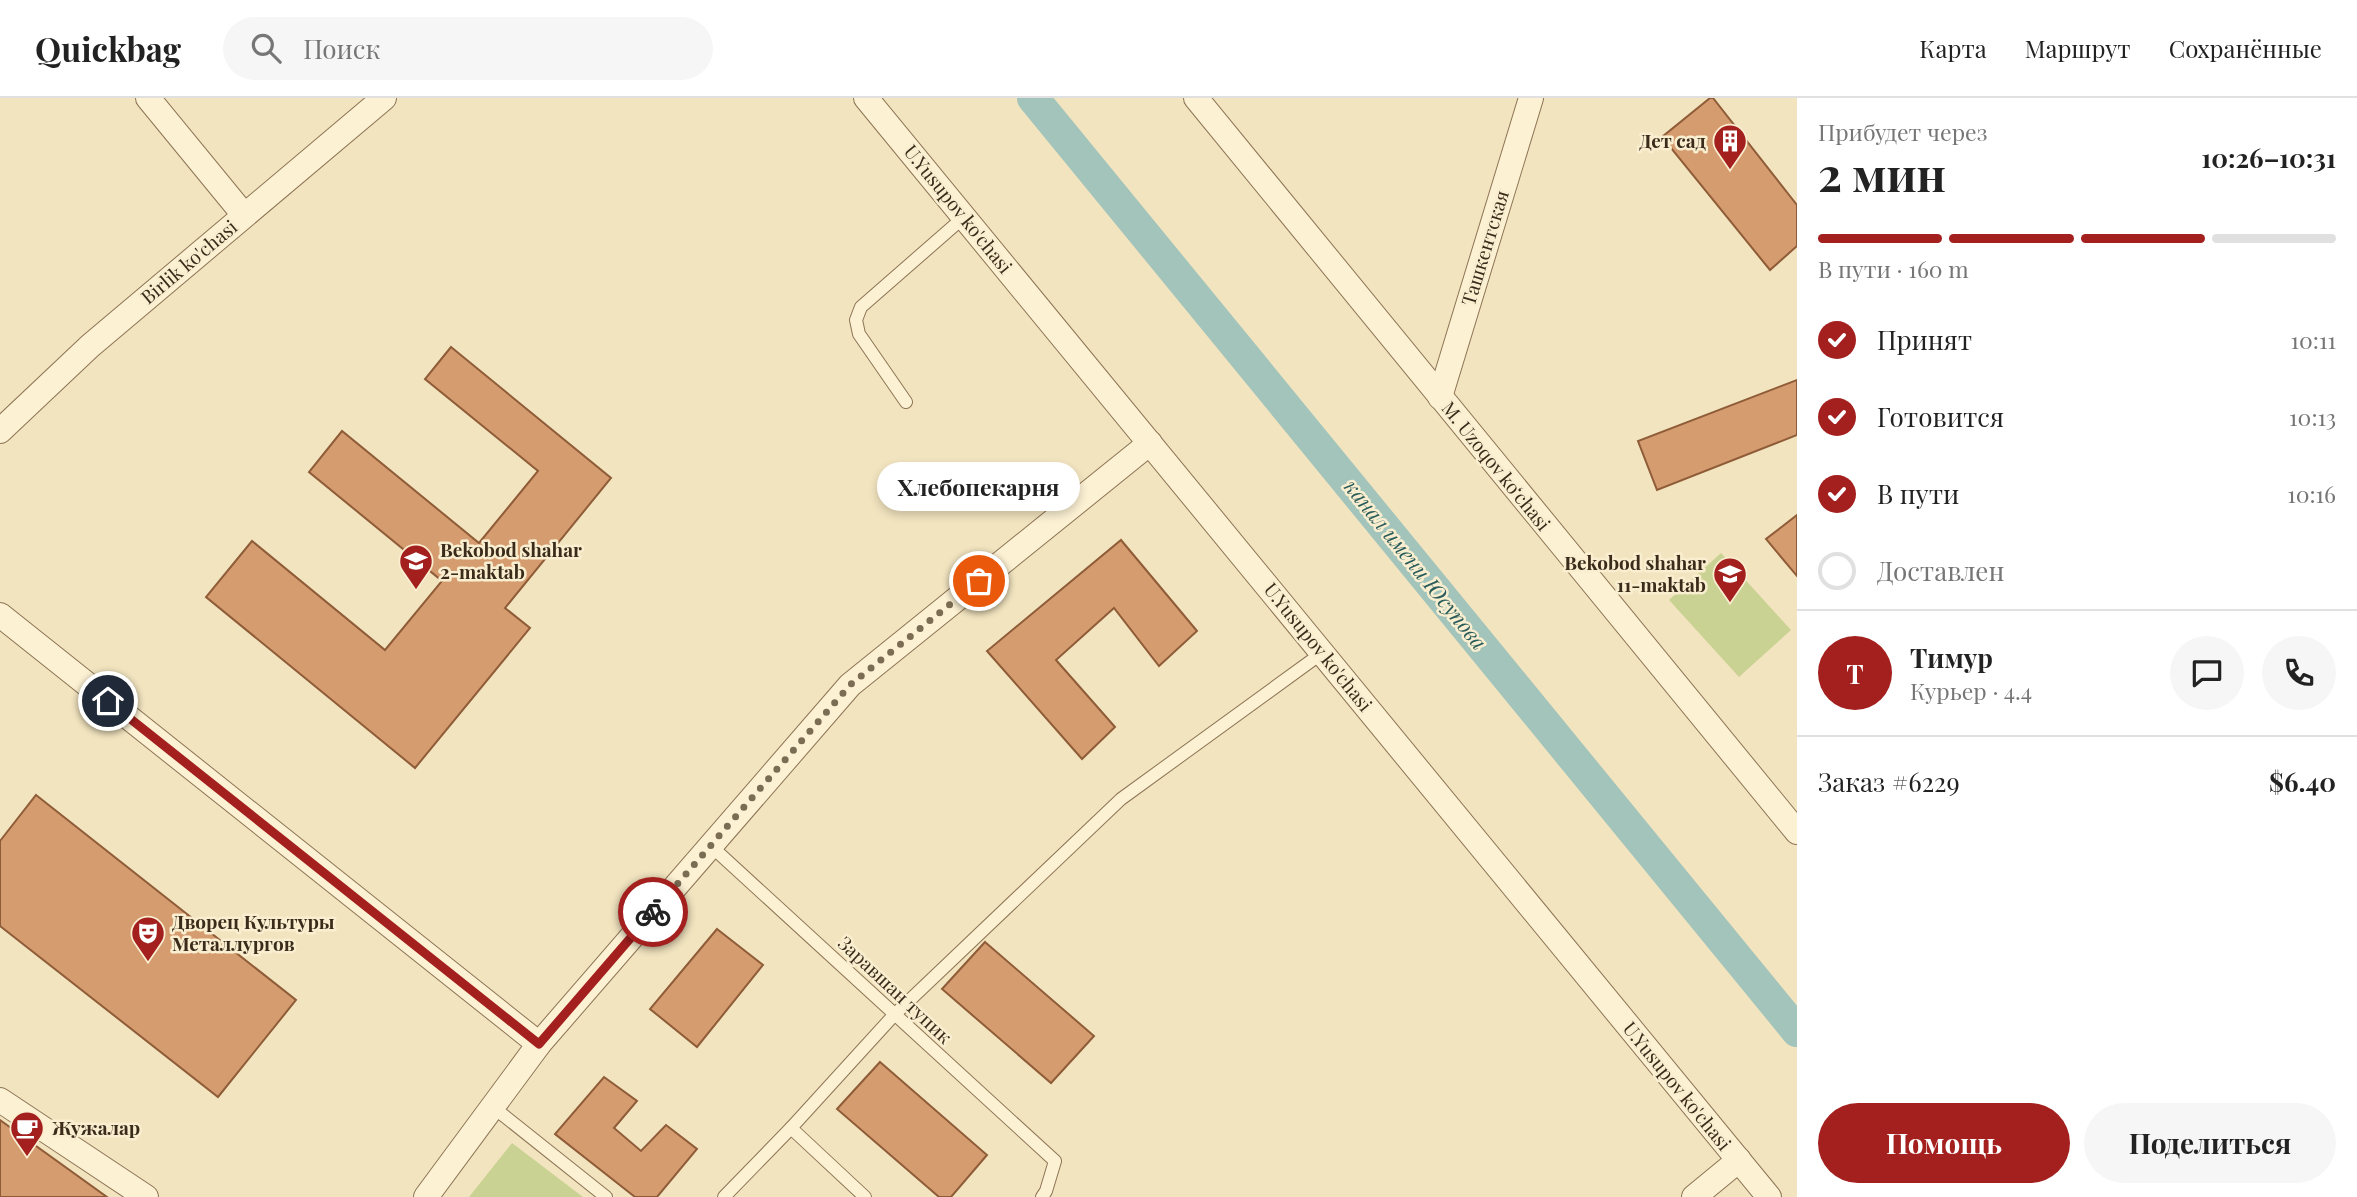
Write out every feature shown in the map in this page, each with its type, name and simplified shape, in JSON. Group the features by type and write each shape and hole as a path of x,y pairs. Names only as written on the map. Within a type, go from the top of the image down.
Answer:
{"street":[{"path":"148,98 244,215"},
{"name":"Birlik ko'chasi","path":"0,431 90,346 384,98"},
{"name":"U.Yusupov ko'chasi","path":"866,98 1769,1197"},
{"name":"M. Uzoqov koʻchasi","path":"1195,98 1797,832"},
{"name":"Ташкентская","path":"1440,397 1531,98"},
{"path":"426,1197 539,1044 850,685 1150,443"},
{"path":"0,615 539,1044"},
{"path":"0,1100 146,1197"},
{"path":"1694,1197 1739,1160"}],"lane":[{"path":"906,402 859,334 856,320 861,307 964,217"},
{"path":"724,1197 894,1015 1121,799 1322,653"},
{"name":"Заравшан тупик","path":"711,846 1055,1161 1042,1197"},
{"path":"493,1107 606,1197"},
{"path":"791,1128 864,1197"}],"green space":[{"path":"1721,553 1791,630 1739,677 1669,600"},
{"path":"512,1143 583,1197 469,1197"}],"building":[{"name":"Дет сад","path":"1713,98 1797,205 1797,246 1770,270 1662,137"},
{"path":"451,347 611,478 505,608 530,628 415,768 206,597 252,541 385,650 442,581 309,472 342,431 479,543 538,471 425,379"},
{"path":"1797,380 1797,435 1657,490 1638,441"},
{"path":"1797,515 1797,576 1766,539"},
{"path":"1121,540 1197,631 1159,666 1114,608 1056,660 1115,727 1082,759 987,651"},
{"name":"Дворец Культуры Металлургов","path":"36,795 296,1000 218,1097 0,926 0,841"},
{"path":"717,929 763,965 697,1047 650,1009"},
{"path":"985,942 1094,1036 1051,1083 942,989"},
{"path":"880,1062 987,1155 951,1197 939,1197 837,1109"},
{"path":"604,1077 637,1101 614,1128 641,1151 666,1125 697,1149 657,1197 635,1197 555,1134"},
{"name":"Жужалар","path":"0,1120 107,1197 0,1197"}],"waterway":[{"name":"канал имени Юсупова","path":"1033,98 1797,1031"}],"way so far":[{"path":"653,912 850,685 979,581"}],"place":[{"name":"Дет сад","path":"1730,171"},
{"name":"Хлебопекарня","path":"979,581"},
{"name":"Bekobod shahar 2-maktab","path":"416,591"},
{"name":"Bekobod shahar 11-maktab","path":"1730,604"},
{"name":"Дворец Культуры Металлургов","path":"148,963"},
{"name":"Жужалар","path":"27,1158"}],"route":[{"path":"108,701 539,1044 653,912"}]}
